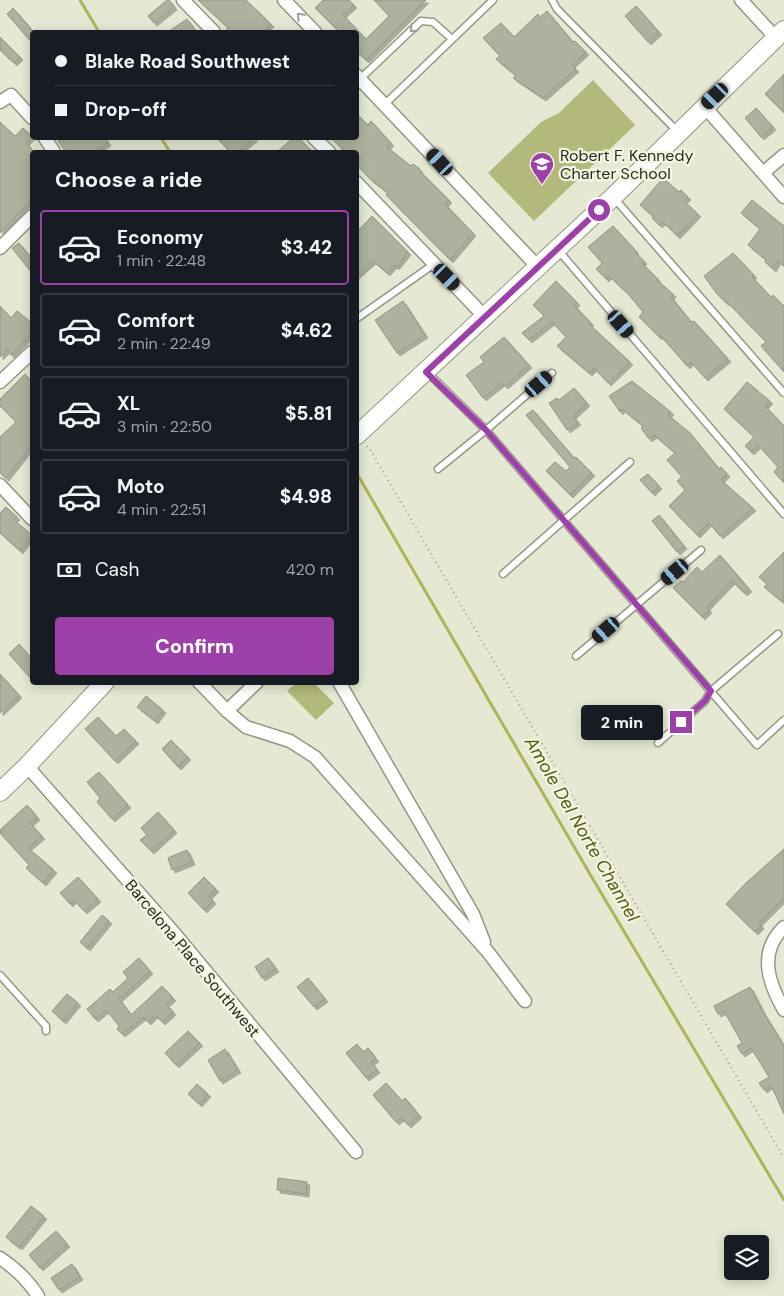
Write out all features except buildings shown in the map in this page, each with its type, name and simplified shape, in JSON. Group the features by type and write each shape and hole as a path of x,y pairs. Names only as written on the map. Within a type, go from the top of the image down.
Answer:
{"main road":[{"path":"359,433 612,197 780,34"},
{"path":"0,792 27,766 102,685"}],"street":[{"path":"183,0 212,30"},
{"path":"284,0 313,30"},
{"path":"741,0 780,34"},
{"path":"359,78 537,266"},
{"path":"0,102 11,95 30,116"},
{"path":"704,106 784,197"},
{"path":"316,140 326,150"},
{"path":"763,173 784,154"},
{"path":"359,185 484,316"},
{"path":"0,248 30,218"},
{"path":"0,382 30,359"},
{"path":"0,485 30,517"},
{"path":"202,685 227,711 246,727 290,741 315,757 488,952 525,1001"},
{"path":"227,711 254,685"},
{"path":"341,685 473,914 488,952"},
{"name":"Barcelona Place Southwest","path":"27,766 175,934 356,1152"},
{"path":"784,927 776,936 768,953 768,973 784,1010"},
{"path":"0,1258 15,1268 32,1286 38,1296"}],"lane":[{"path":"385,104 492,0"},
{"path":"552,0 558,9 678,132"},
{"path":"359,76 421,21 433,22 452,39"},
{"path":"612,197 784,393"},
{"path":"557,249 784,514"},
{"path":"359,317 434,264"},
{"path":"426,372 486,430 635,605 757,744 784,720"},
{"path":"438,469 552,372"},
{"path":"503,574 630,462"},
{"path":"576,656 701,550"},
{"path":"658,743 705,701 711,691 778,634"},
{"path":"0,975 46,1026 46,1031"}],"path":[{"path":"359,437 371,451 784,1158"}],"green space":[{"path":"593,80 635,125 534,221 488,173 541,122 559,113"},
{"path":"294,685 316,685 334,703 316,720 287,691"}],"waterway":[{"name":"Amole Del Norte Channel","path":"80,0 98,30"},
{"name":"Amole Del Norte Channel","path":"162,140 169,150"},
{"name":"Amole Del Norte Channel","path":"359,477 594,881 784,1200"}],"place":[{"name":"Robert F. Kennedy Charter School","path":"542,185"}],"route":[{"path":"599,210 537,266 426,372 486,430 711,691 705,701 681,722"}]}
